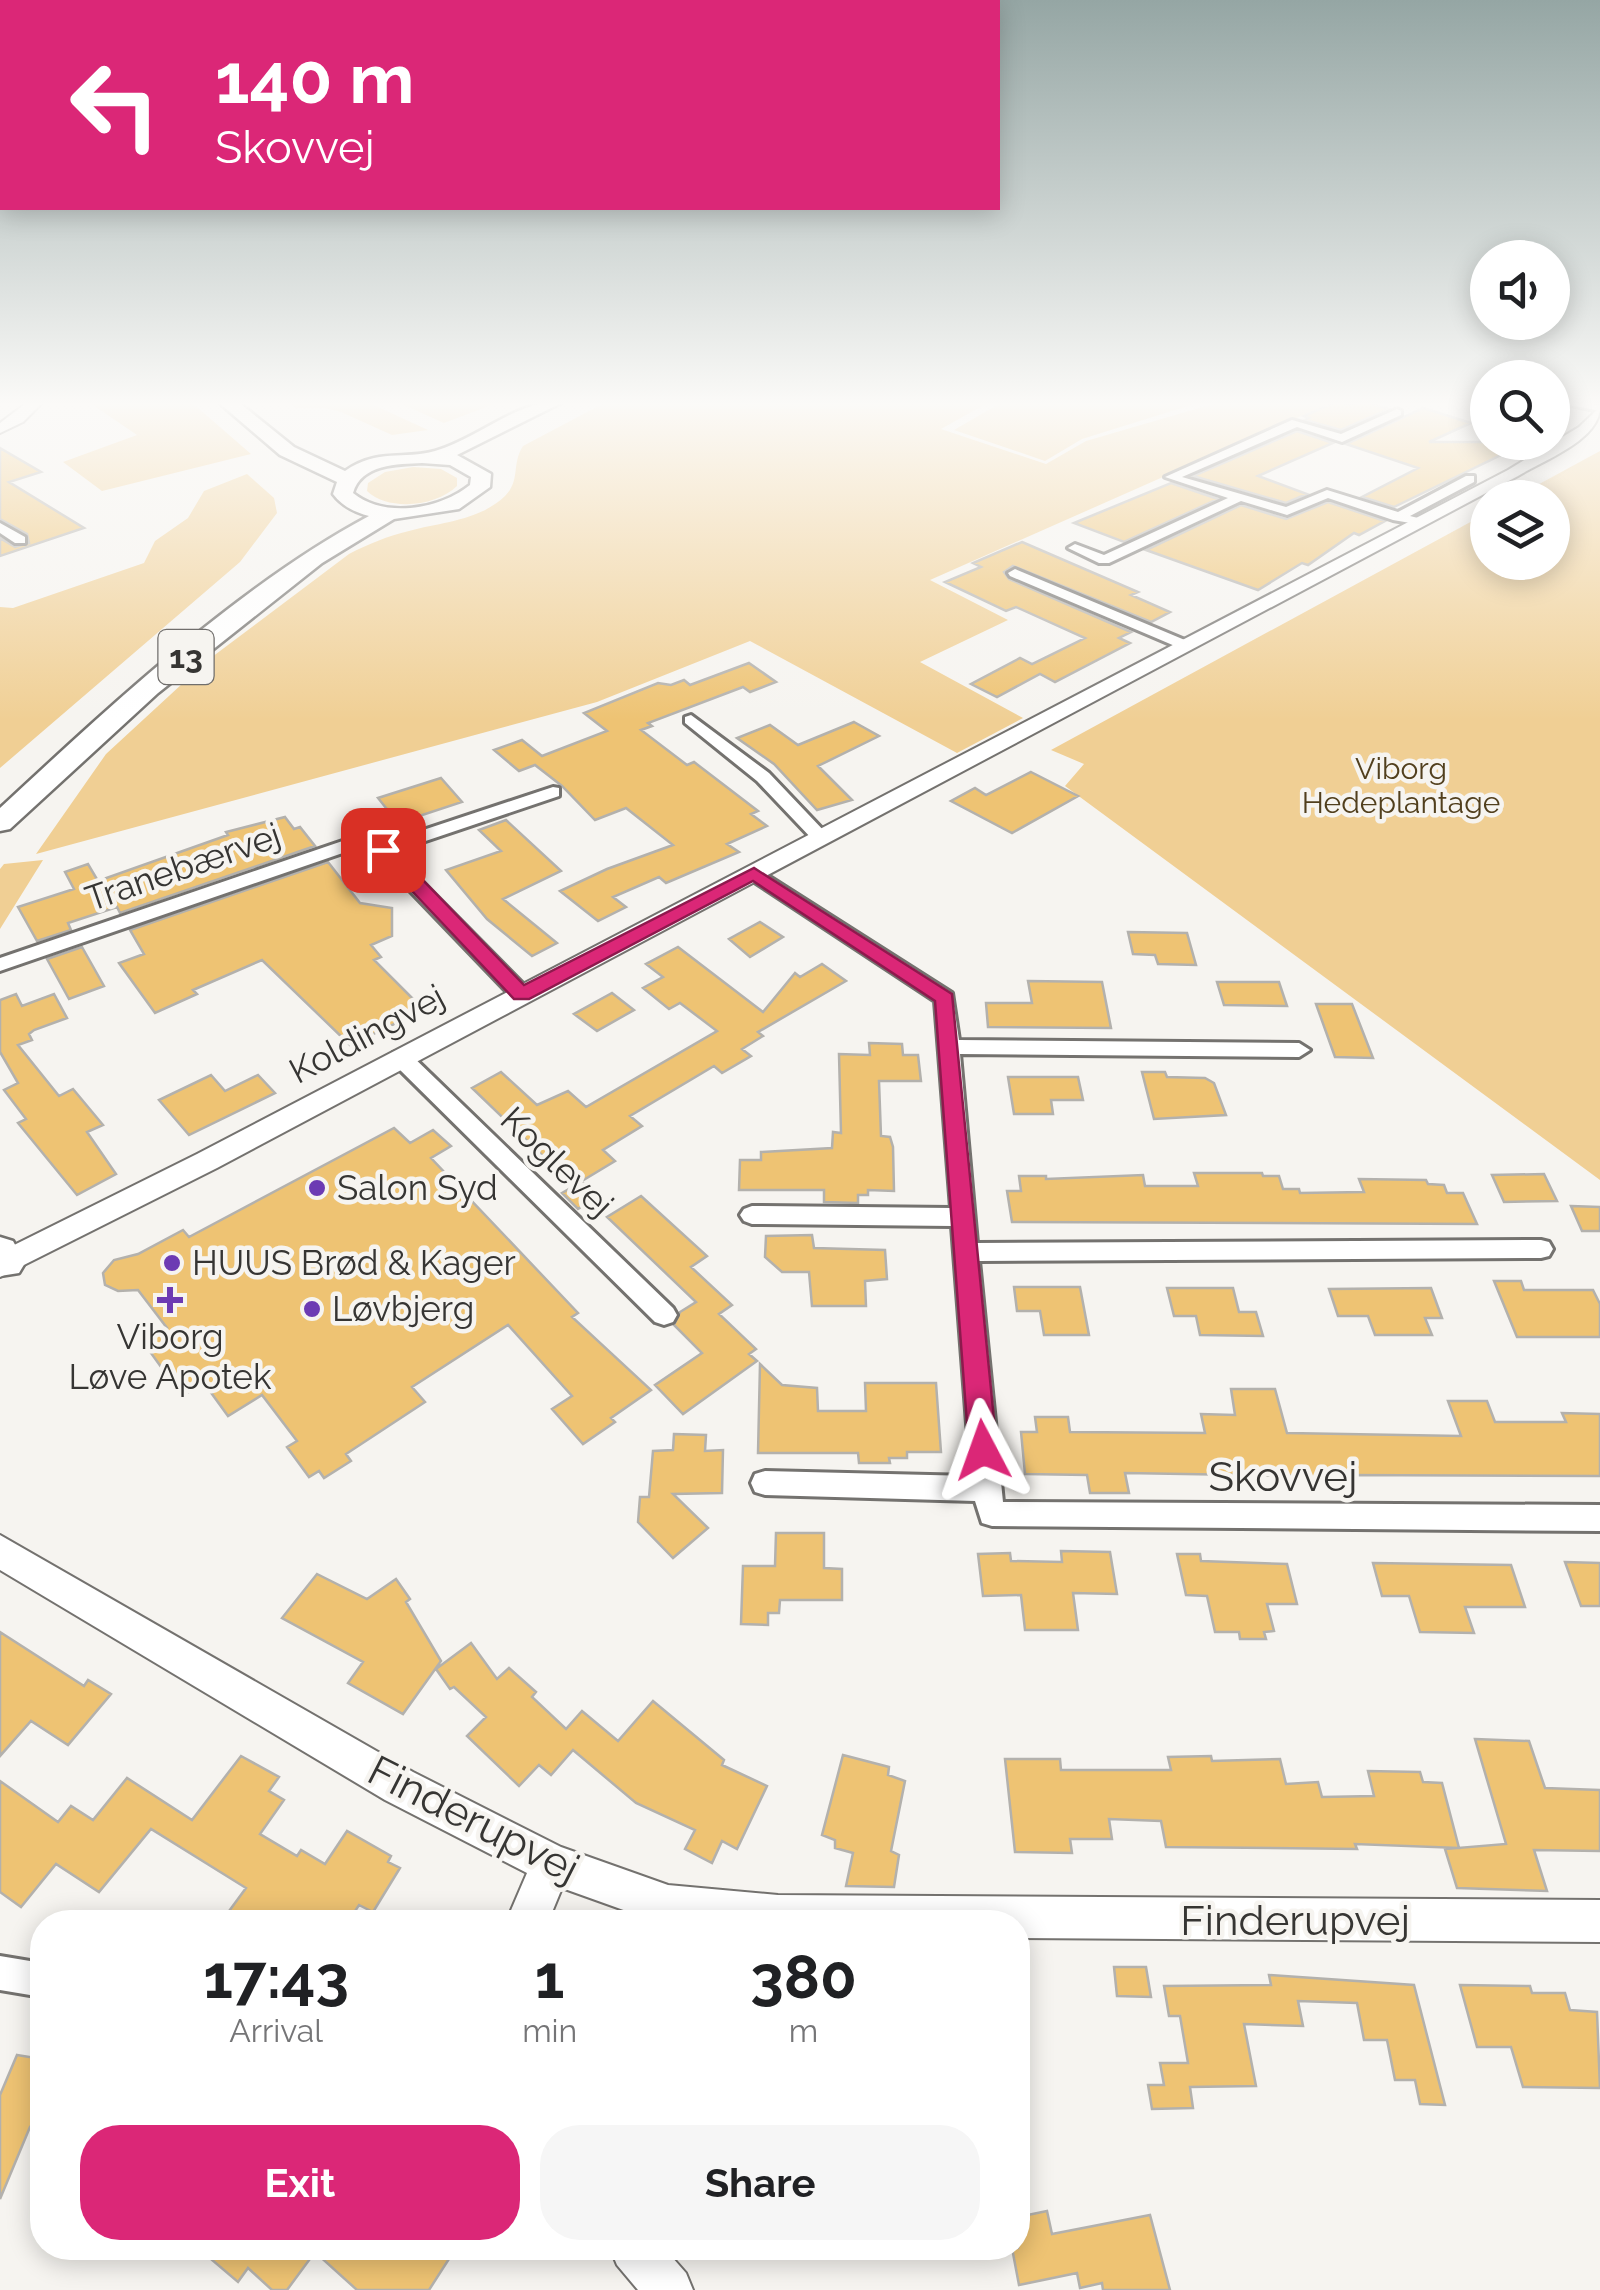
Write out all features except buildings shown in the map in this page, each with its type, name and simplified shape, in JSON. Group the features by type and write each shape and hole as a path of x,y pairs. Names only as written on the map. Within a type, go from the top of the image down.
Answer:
{"main road":[{"name":"13","path":"0,796 186,634 355,508"},
{"name":"13","path":"367,508 390,512 438,508"},
{"name":"13","path":"0,823 130,703 207,640 292,575 390,512"}],"street":[{"path":"1075,548 1104,560 1217,508"},
{"path":"1370,508 1418,522"},
{"path":"1398,517 1415,508"},
{"name":"Koldingvej","path":"2,1260 522,995 1444,508"},
{"path":"0,528 20,540"},
{"path":"1015,573 1187,646"},
{"path":"690,720 763,777 820,837"},
{"name":"Tranebærvej","path":"0,965 369,838 383,850 553,792"},
{"path":"383,850 522,995"},
{"path":"754,873 945,998 986,1489 765,1484"},
{"path":"949,1047 1300,1050"},
{"name":"Koglevej","path":"401,1058 664,1315"},
{"path":"752,1215 963,1216"},
{"path":"968,1252 1540,1249"},
{"name":"Skovvej","path":"986,1489 992,1514 1600,1518"},
{"name":"Finderupvej","path":"0,1551 398,1786 552,1864 668,1906 712,1910"},
{"path":"531,1910 552,1864"},
{"name":"Finderupvej","path":"1030,1918 1600,1921"},
{"path":"0,1973 30,1978"},
{"path":"644,2260 669,2290"}],"green space":[{"path":"194,508 276,508 277,513 240,562 0,768 0,607 13,608 144,563 155,541 188,518"},
{"path":"489,508 1093,508 930,580 1008,620 920,662 1023,718 957,753 750,641 597,702 36,854 106,754 208,660 349,554 386,538"},
{"name":"Viborg Hedeplantage","path":"1570,508 1600,508 1600,1180 1065,786 1084,764 1051,750 1470,522 1470,580 1570,580"},
{"path":"43,860 0,929 0,869 4,864"}],"place":[{"name":"Salon Syd","path":"317,1188"},
{"name":"HUUS Brød & Kager","path":"172,1263"},
{"name":"Viborg Løve Apotek","path":"170,1300"},
{"name":"Løvbjerg","path":"312,1309"}],"route":[{"path":"383,850 522,995 754,873 945,998 983,1450"}]}
